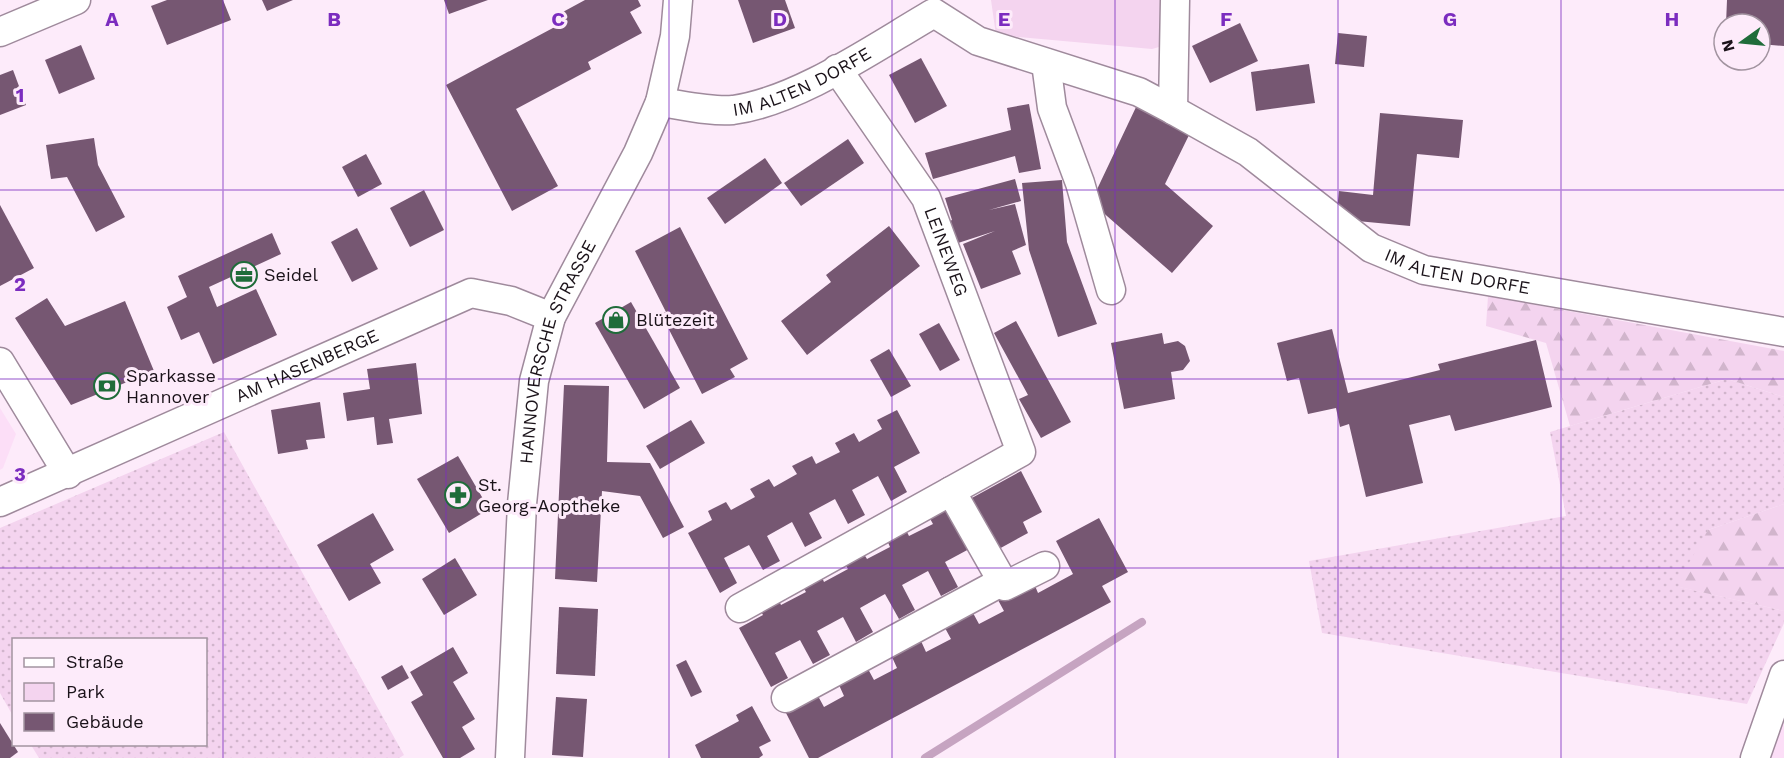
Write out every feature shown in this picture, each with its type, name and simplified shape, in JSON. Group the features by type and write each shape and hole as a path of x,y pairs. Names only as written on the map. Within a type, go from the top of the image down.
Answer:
{"street":[{"path":"0,32 76,0"},
{"name":"HANNOVERSCHE STRASSE","path":"510,758 527,435 534,381 551,317 638,153 660,102 675,36 678,0"},
{"path":"1173,110 1175,0"},
{"name":"IM ALTEN DORFE","path":"660,102 730,110 769,103 837,69 939,7 978,41 1139,92 1173,110 1248,152 1371,248 1424,270 1784,332"},
{"path":"1046,63 1052,108 1080,183 1111,290"},
{"name":"LEINEWEG","path":"837,69 926,198 1021,452 951,491"},
{"name":"AM HASENBERGE","path":"0,502 68,474 471,293 511,301 551,317"},
{"path":"0,362 68,474"},
{"path":"740,608 951,491 1005,586 1045,566"},
{"path":"786,698 1003,581"},
{"path":"1755,758 1784,675"}],"shaded area":[{"path":"0,408 16,434 3,468 0,470"},
{"path":"1784,711 1784,758 1768,758"}],"green space":[{"path":"991,0 1160,0 1164,40 1159,47 1152,49 996,35"},
{"path":"1488,296 1784,351 1784,397 1727,379 1570,426 1546,343 1486,326"},
{"path":"1727,379 1784,397 1784,504 1708,530 1680,587 1784,611 1784,623 1747,704 1322,633 1309,561 1566,516 1550,432"},
{"path":"224,432 404,755 399,758 39,758 32,746 207,746 207,638 12,638 12,714 0,693 0,528"},
{"path":"1784,504 1784,611 1679,587 1682,575 1708,530"}],"building":[{"path":"167,0 223,0 231,20 167,45 151,6"},
{"path":"262,0 293,0 267,11"},
{"path":"444,0 488,0 449,14"},
{"path":"585,0 638,0 641,6 630,12 642,33 588,62 591,69 516,109 558,186 512,211 446,85 566,21 561,13"},
{"path":"738,0 785,0 795,28 753,43"},
{"path":"1727,0 1784,0 1784,46 1772,45 1772,12 1726,12"},
{"path":"1240,23 1258,61 1210,83 1192,46"},
{"path":"1338,33 1367,36 1364,67 1335,64"},
{"path":"81,45 95,79 59,94 45,60"},
{"path":"921,58 947,106 915,123 889,75"},
{"path":"1309,64 1315,103 1256,111 1251,72"},
{"path":"13,70 26,105 0,115 0,75"},
{"path":"1029,104 1041,169 1019,173 1015,156 933,179 925,153 1011,130 1007,108"},
{"path":"1137,105 1191,131 1165,184 1213,226 1172,273 1091,202"},
{"path":"1380,113 1463,120 1459,158 1417,154 1410,226 1336,219 1339,191 1373,195"},
{"path":"94,138 98,165 125,217 96,232 67,177 51,179 46,145"},
{"path":"848,139 864,163 801,206 784,183"},
{"path":"366,154 382,184 358,197 342,167"},
{"path":"765,158 782,183 725,224 707,198"},
{"path":"1015,179 1021,201 989,210 1015,204 1026,245 1012,251 1021,274 981,289 963,244 995,231 955,244 948,222 952,220 945,198"},
{"path":"1062,180 1067,242 1097,324 1058,337 1029,250 1022,183"},
{"path":"424,190 444,230 410,247 390,208"},
{"path":"0,205 34,268 0,286"},
{"path":"889,226 920,266 807,355 781,321 831,282 826,275"},
{"path":"680,227 748,359 730,369 735,377 702,394 661,314 666,312 635,251"},
{"path":"357,228 378,269 352,282 331,242"},
{"path":"272,233 281,254 209,287 217,307 256,289 277,335 213,364 199,332 181,340 167,307 187,297 178,276"},
{"path":"47,298 65,326 125,301 154,371 71,405 15,318"},
{"path":"631,302 680,388 644,409 595,323"},
{"path":"1016,321 1071,422 1041,438 1019,399 1028,395 994,333"},
{"path":"939,323 960,360 940,371 919,334"},
{"path":"1332,329 1348,393 1440,370 1438,364 1536,340 1552,407 1455,431 1450,415 1409,425 1423,483 1366,497 1349,424 1340,427 1336,408 1308,414 1299,378 1287,381 1277,343"},
{"path":"1162,333 1164,344 1178,341 1185,346 1190,361 1183,370 1171,372 1175,399 1124,409 1111,343"},
{"path":"889,349 911,386 891,397 870,360"},
{"path":"416,363 422,414 389,419 393,443 377,445 374,417 347,421 343,393 370,389 367,369"},
{"path":"564,385 609,386 607,462 650,463 684,527 663,538 640,496 602,491 597,582 555,579"},
{"path":"320,402 325,438 306,440 308,449 278,454 271,410"},
{"path":"897,410 920,453 894,467 907,492 891,501 878,476 852,490 865,515 848,524 835,499 809,513 822,538 805,547 792,522 767,536 780,561 763,570 749,545 724,558 737,583 720,593 688,533 712,520 708,511 726,502 731,510 755,497 750,489 769,479 774,487 797,474 792,466 812,456 816,464 840,452 835,443 854,433 859,442 882,429 877,420"},
{"path":"691,420 705,443 660,469 646,446"},
{"path":"458,456 489,509 449,533 417,479"},
{"path":"1021,471 1042,512 1023,522 1028,533 997,550 970,499"},
{"path":"948,505 971,548 945,562 958,587 941,596 928,571 902,585 915,610 899,619 885,594 860,608 873,632 856,642 843,617 817,631 830,655 813,664 800,640 775,653 788,678 771,687 739,628 763,615 758,606 777,596 781,605 806,592 801,584 820,573 824,582 848,569 843,561 862,551 867,559 890,547 886,538 905,528 909,536 933,524 928,515"},
{"path":"373,513 394,550 370,564 381,583 349,601 317,545"},
{"path":"1099,518 1128,572 1102,586 1111,602 818,758 809,758 786,713 818,696 824,707 844,696 839,685 868,669 874,680 897,668 892,657 921,641 926,652 951,639 945,628 973,613 979,624 1004,611 998,600 1033,581 1038,593 1073,574 1056,541"},
{"path":"455,558 477,595 444,615 422,579"},
{"path":"559,607 598,609 595,676 556,674"},
{"path":"453,647 468,673 453,682 475,719 462,727 475,749 460,758 443,758 411,702 423,695 410,672"},
{"path":"686,660 702,692 691,697 676,665"},
{"path":"402,665 409,678 388,690 381,677"},
{"path":"556,697 587,699 583,757 552,755"},
{"path":"752,706 771,741 759,747 763,755 759,758 701,758 695,745 739,721 736,715"},
{"path":"0,723 12,746 18,752 10,758 0,758"}],"waterway":[{"path":"925,758 1142,622"}],"place":[{"name":"Seidel","path":"244,275"},
{"name":"Blütezeit","path":"616,320"},
{"name":"Sparkasse Hannover","path":"107,386"},
{"name":"St. Georg-Aoptheke","path":"458,495"}]}
